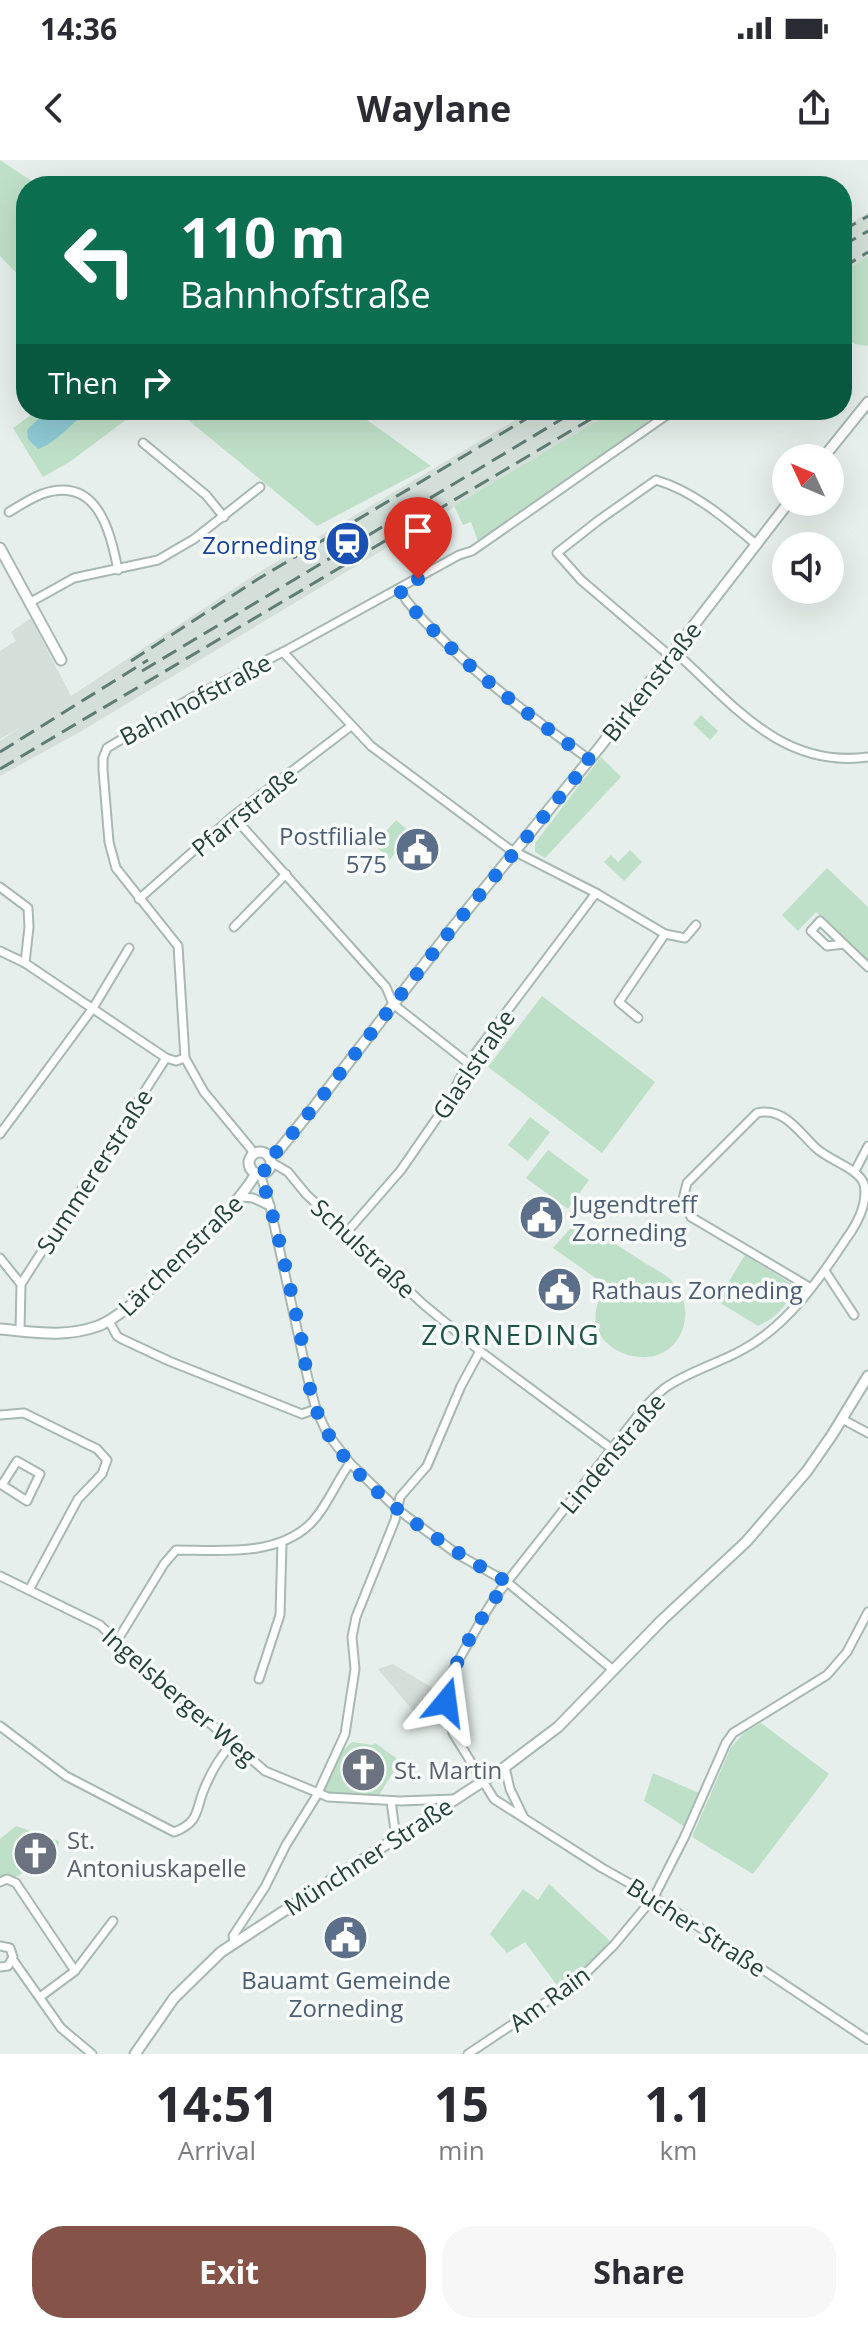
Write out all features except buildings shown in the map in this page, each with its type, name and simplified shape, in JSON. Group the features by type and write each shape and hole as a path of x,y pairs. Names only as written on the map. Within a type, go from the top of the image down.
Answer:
{"street":[{"path":"834,444 868,402"},
{"name":"Bahnhofstraße","path":"253,1155 197,1083 185,1058 178,946 116,868 109,842 103,770 107,748 193,697 283,652 459,555 472,551 660,420"},
{"path":"143,443 206,495 224,517"},
{"path":"757,545 723,516 667,483 656,480 557,553 581,580 777,740 792,749 818,756 838,759 868,757"},
{"path":"29,603 74,578 158,560 194,539 260,487"},
{"path":"9,512 40,495 56,490 74,491 99,510 111,535 118,570"},
{"name":"Birkenstraße","path":"270,1160 590,760 779,516"},
{"path":"0,548 61,660"},
{"path":"399,589 408,606 461,659 516,706 590,760"},
{"path":"283,652 351,726 386,758 515,851 596,893 665,934 685,938 696,925"},
{"name":"Pfarrstraße","path":"139,899 233,816 351,726"},
{"path":"233,816 386,987 393,1004 468,1063"},
{"path":"234,927 286,874"},
{"path":"0,887 28,908 25,963"},
{"name":"Glaslstraße","path":"347,1232 401,1170 446,1105 468,1063 596,893"},
{"path":"638,1018 619,1002 665,934"},
{"path":"844,944 868,967"},
{"path":"0,1134 93,1008 129,948"},
{"path":"0,962 3,953 25,963 166,1058 176,1061 185,1058"},
{"name":"Summererstraße","path":"21,1284 166,1058"},
{"path":"811,1288 691,1217 683,1199 687,1183 757,1113 770,1110 781,1115 827,1158 855,1171 868,1146"},
{"path":"258,1173 267,1169 270,1160 263,1152 253,1155 249,1164 258,1173 270,1206 316,1409 327,1433 350,1463 397,1509 457,1554 507,1582 612,1669"},
{"name":"Schulstraße","path":"270,1160 288,1172 306,1194 423,1304 480,1351 612,1449"},
{"name":"Lindenstraße","path":"482,1782 453,1733 446,1693 453,1670 496,1596 643,1409 666,1388 744,1350 784,1319 811,1288 853,1229 867,1200 864,1182 855,1171"},
{"name":"Lärchenstraße","path":"0,1329 60,1334 109,1321 134,1304 242,1197 258,1173"},
{"path":"242,1197 253,1198 270,1206"},
{"path":"0,1258 21,1284 20,1330"},
{"path":"825,1271 854,1315"},
{"path":"109,1321 117,1336 169,1361 302,1414 316,1409"},
{"path":"234,1943 233,1936 265,1887 317,1795 348,1726 355,1669 352,1637 356,1617 395,1520 400,1497 427,1466 461,1386 480,1351"},
{"name":"Münchner Straße","path":"135,2054 178,1994 209,1962 505,1767 558,1727 612,1669 746,1542 807,1471 868,1376"},
{"path":"0,1415 24,1413 97,1449 107,1460 102,1474 78,1499 29,1590"},
{"path":"842,1419 868,1433"},
{"path":"17,1461 40,1474 27,1501 1,1485 17,1461"},
{"path":"117,1641 164,1564 176,1550 242,1550 282,1542 308,1526 350,1463"},
{"path":"259,1679 280,1615 282,1542"},
{"name":"Ingelsberger Weg","path":"0,1576 100,1625 265,1771 317,1795 342,1799 456,1799"},
{"name":"Am Rain","path":"468,2054 579,1980 614,1945 654,1897 733,1733 827,1675 847,1652 868,1612"},
{"path":"0,1726 66,1776 174,1832 187,1827 198,1812 203,1791 219,1758 232,1743"},
{"path":"505,1767 510,1789 524,1818"},
{"name":"Bucher Straße","path":"482,1782 494,1799 654,1897 868,2040"},
{"path":"391,1801 396,1838"},
{"path":"0,1882 7,1879 16,1883 75,1971"},
{"path":"40,1997 75,1971 113,1921"},
{"path":"1,1943 12,1950 13,1960 61,2028 92,2054"},
{"path":"0,1967 8,1966 13,1960"}],"shaded area":[{"path":"868,213 868,257 852,267 852,222"},
{"path":"515,420 599,420 78,733 0,776 0,741 20,728 0,739 0,651 16,641 11,632 31,618 71,696 256,574"},
{"path":"393,1664 442,1694 442,1703 425,1725 378,1669"}],"green space":[{"path":"0,160 24,176 16,176 16,273 0,256"},
{"path":"868,257 867,346 852,342 852,267"},
{"path":"24,420 126,420 71,461 43,477 13,428"},
{"path":"188,420 367,420 431,466 317,526"},
{"path":"599,420 653,420 478,541 471,522 463,525 454,506"},
{"path":"701,715 718,731 710,740 693,724"},
{"path":"601,757 621,777 545,858 535,852 535,843"},
{"path":"396,820 412,834 390,859 374,845"},
{"path":"630,850 642,862 624,881 604,862 611,855 618,862"},
{"path":"827,868 868,907 868,961 816,912 798,931 782,915"},
{"path":"542,996 655,1082 602,1153 488,1067"},
{"path":"530,1117 550,1132 528,1161 508,1145"},
{"path":"548,1150 589,1180 568,1209 526,1178"},
{"path":"578,1220 665,1275 678,1288 684,1303 685,1319 677,1341 662,1353 643,1357 624,1354 608,1344 598,1329 596,1309 607,1286 553,1248"},
{"path":"745,1255 793,1285 781,1310 758,1326 717,1301"},
{"path":"761,1723 829,1774 753,1874 692,1837 731,1747 745,1732"},
{"path":"352,1742 375,1743 396,1758 397,1766 378,1797 354,1797 326,1791 324,1787 339,1754","holes":["360,1750 366,1755 369,1752 379,1758 376,1766 381,1772 375,1777 371,1772 353,1788 341,1774 358,1759 355,1754"]},
{"path":"653,1773 699,1793 685,1827 644,1801"},
{"path":"16,1826 59,1841 57,1851 18,1876 13,1878 10,1874 0,1880 0,1839"},
{"path":"549,1884 610,1941 579,1974 559,1988 525,1942 507,1953 490,1934 523,1889 538,1900"}],"water":[{"path":"37,420 78,420 38,449 28,439 27,430"}],"railway":[{"path":"852,225 868,216"},
{"path":"852,240 868,231"},
{"path":"852,262 868,252"},
{"path":"131,661 258,579 524,420"},
{"path":"142,671 560,420"},
{"path":"0,769 589,420"},
{"path":"0,752 148,660"}],"place":[{"name":"Zorneding","path":"348,544"},
{"name":"Postfiliale 575","path":"418,849"},
{"name":"Jugendtreff Zorneding","path":"541,1217"},
{"name":"Rathaus Zorneding","path":"560,1289"},
{"name":"St. Martin","path":"363,1769"},
{"name":"St. Antoniuskapelle","path":"36,1853"},
{"name":"Bauamt Gemeinde Zorneding","path":"346,1937"}],"district":[{"name":"ZORNEDING","path":"511,1334"}],"route":[{"path":"418,579 399,589 408,606 461,659 516,706 590,760 454,926 292,1135 269,1157 271,1162 267,1169 260,1173 308,1379 316,1409 327,1433 350,1463 397,1509 457,1554 507,1582 453,1670 446,1702"}]}
